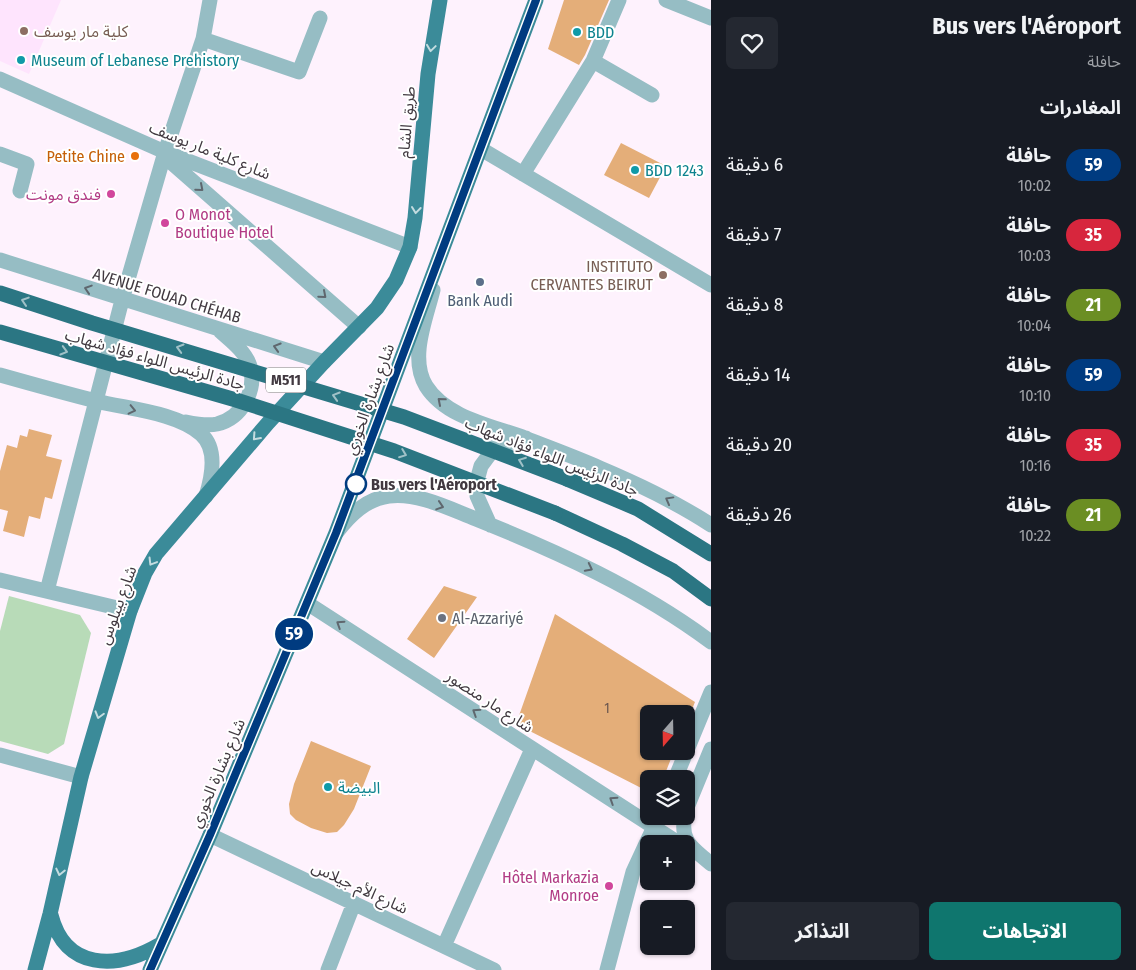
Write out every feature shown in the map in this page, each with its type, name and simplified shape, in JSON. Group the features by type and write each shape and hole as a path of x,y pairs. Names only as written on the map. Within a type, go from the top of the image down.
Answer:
{"highway":[{"name":"جادة الرئيس اللواء فؤاد شهاب","path":"0,293 92,323 404,417 567,478 638,509 711,554"},
{"name":"جادة الرئيس اللواء فؤاد شهاب","path":"0,332 236,400 394,451 555,513 622,544 673,571 711,599"}],"main road":[{"name":"طريق الشام","path":"410,247 417,204 431,45 440,0"},
{"name":"شارع بشارة الخوري","path":"150,970 210,835 336,533 536,0"},
{"name":"شارع بيبلوس","path":"35,970 50,914 81,777 130,610 145,573 156,554 248,446 388,294 410,247"},
{"path":"50,914 54,930 68,953 78,960 100,968 110,970 129,966 148,956 162,943"}],"street":[{"path":"47,590 122,300 164,154 202,39 210,0"},
{"path":"523,174 593,61 619,0"},
{"path":"666,0 711,18"},
{"path":"202,39 298,72 320,18"},
{"path":"593,61 652,95"},
{"name":"شارع كلية مار يوسف","path":"0,79 164,154 410,247"},
{"path":"481,149 711,285"},
{"path":"0,154 27,164 20,191"},
{"path":"164,154 359,327"},
{"name":"AVENUE FOUAD CHÉHAB","path":"0,260 122,300 324,362"},
{"path":"439,261 418,358 426,385 444,405 460,414 526,438 662,496 711,525"},
{"path":"0,375 96,401 177,420 199,424 218,424 234,416 246,402 252,384 250,366 241,350 217,328"},
{"path":"177,420 201,434 207,443 212,462 211,480 206,496"},
{"path":"490,525 477,496 478,477 481,466 495,447 526,438"},
{"path":"336,533 352,514 371,501 400,495 420,499 490,525 576,561 644,598 709,642"},
{"path":"0,580 130,610"},
{"name":"شارع مار منصور","path":"307,604 532,749 640,813"},
{"path":"679,770 711,692"},
{"path":"444,946 532,749"},
{"path":"695,788 711,749"},
{"path":"0,756 81,777"},
{"path":"606,970 633,872 655,825"},
{"name":"شارع مار منصور","path":"659,825 670,835"},
{"path":"684,825 683,831 688,845 711,864"},
{"name":"شارع الأم جيلاس","path":"210,835 494,970"},
{"path":"695,854 711,864"},
{"path":"328,970 354,904"}],"shaded area":[{"name":"كلية مار يوسف","path":"0,0 61,0 29,74 0,61"}],"green space":[{"path":"9,596 80,615 91,633 64,744 48,754 0,741 0,631"}],"building":[{"name":"BDD","path":"564,0 609,0 579,65 548,49"},
{"name":"BDD 1243","path":"621,143 666,166 649,198 604,175"},
{"path":"29,429 52,435 46,456 62,460 52,499 45,497 40,519 29,516 24,537 3,531 8,511 0,509 0,471 7,445 17,448 20,435 27,437"},
{"name":"Al-Azzariyé","path":"444,586 477,597 434,658 407,639"},
{"path":"555,614 695,702 694,705 640,705 640,760 670,760 667,770 640,770 640,787 516,724"},
{"name":"البيضة","path":"311,741 371,766 354,809 337,832 327,833 311,828 296,820 290,814 289,804 294,784"}],"bus line":[{"name":"59","path":"150,970 210,835 364,464 536,0"}],"place":[{"name":"كلية مار يوسف","path":"24,31"},
{"name":"BDD","path":"577,32"},
{"name":"Museum of Lebanese Prehistory","path":"21,60"},
{"name":"Petite Chine","path":"135,156"},
{"name":"BDD 1243","path":"635,170"},
{"name":"فندق مونت","path":"111,194"},
{"name":"O Monot Boutique Hotel","path":"165,223"},
{"name":"INSTITUTO CERVANTES BEIRUT","path":"663,275"},
{"name":"Bank Audi","path":"480,282"},
{"name":"Bus vers l'Aéroport","path":"356,484"},
{"name":"Al-Azzariyé","path":"442,618"},
{"name":"البيضة","path":"328,787"},
{"name":"Hôtel Markazia Monroe","path":"609,886"}]}
